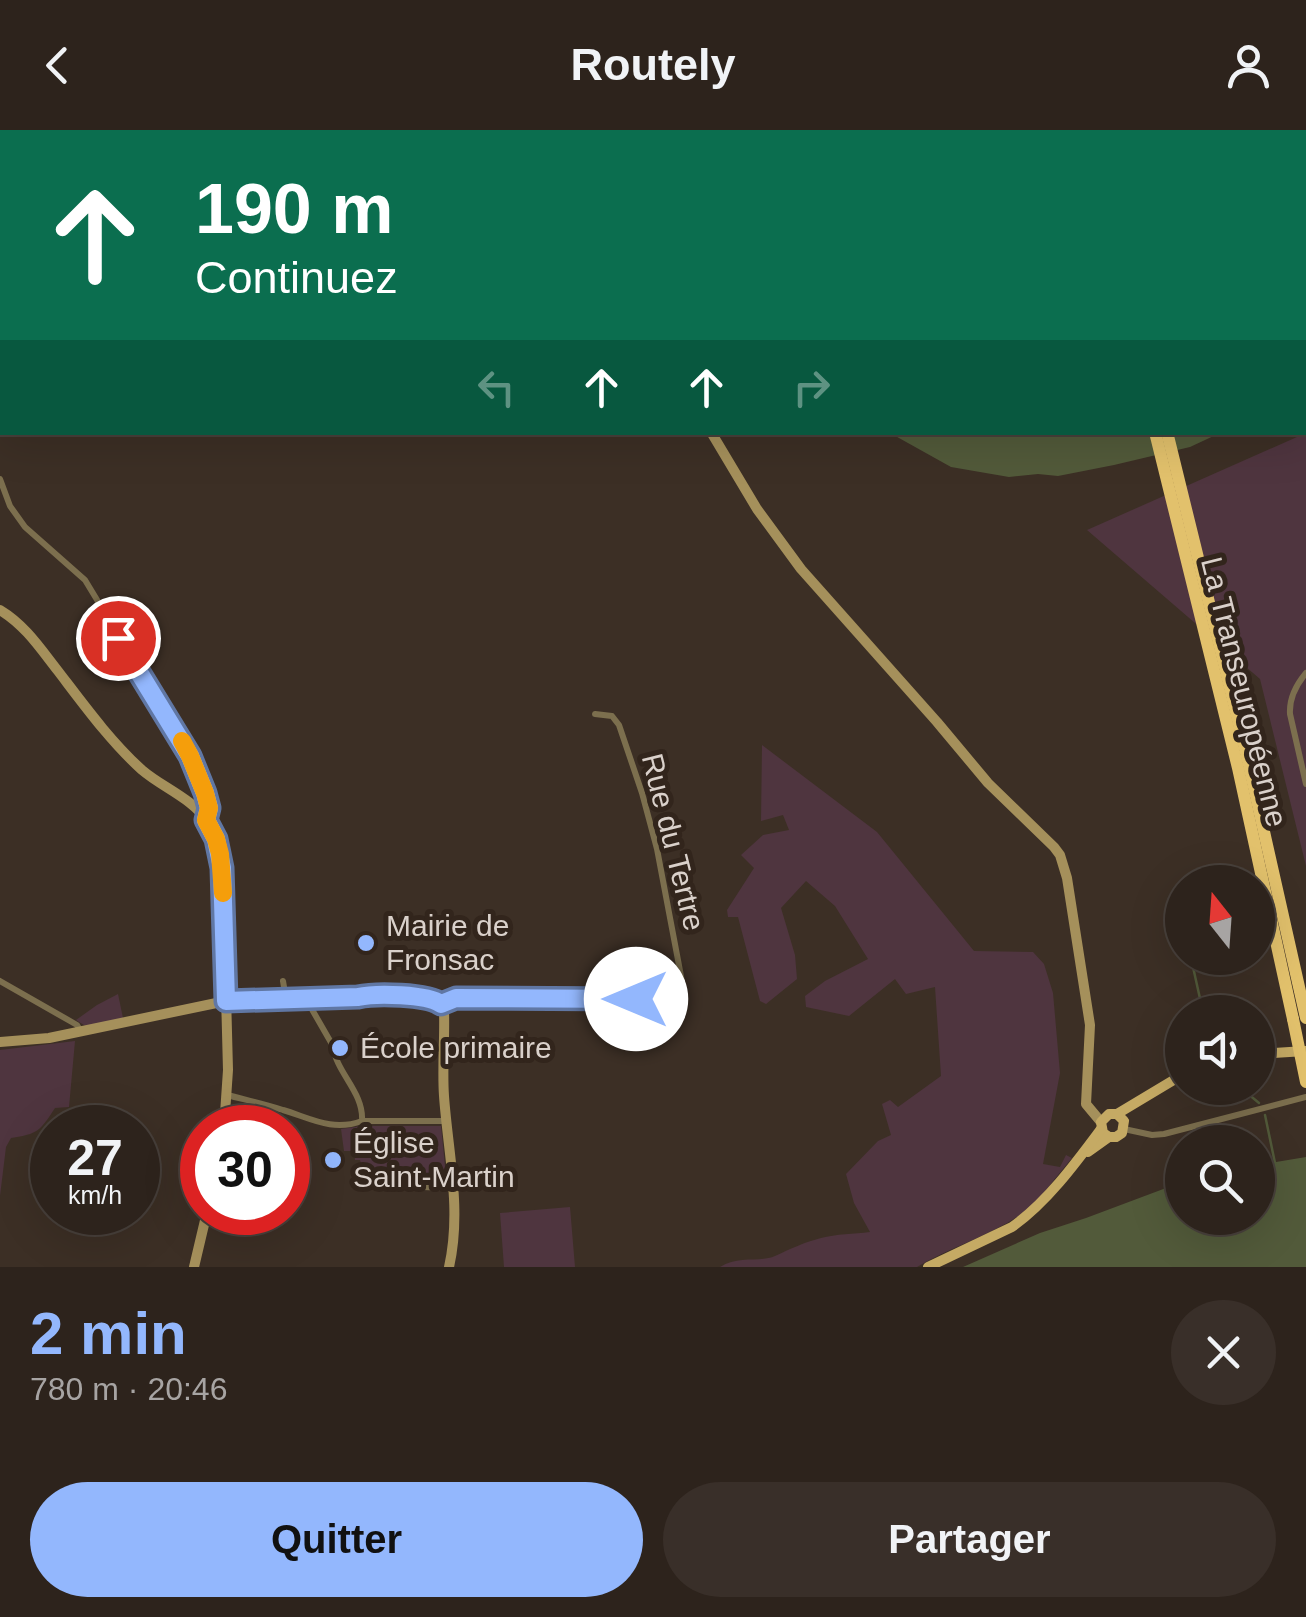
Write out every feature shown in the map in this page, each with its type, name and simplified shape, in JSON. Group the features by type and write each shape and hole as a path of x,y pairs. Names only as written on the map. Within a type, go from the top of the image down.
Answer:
{"highway":[{"name":"La Transeuropéenne","path":"1155,435 1180,508"},
{"name":"La Transeuropéenne","path":"1168,435 1238,768 1300,1018 1306,1082"}],"main road":[{"path":"1275,1053 1306,1052"},
{"path":"928,1267 1024,1218 1107,1123 1165,1086"},
{"path":"1107,1123 1120,1136 1146,1097"},
{"path":"1107,1123 1122,1118 1125,1127"}],"street":[{"path":"713,435 757,508 802,568 988,783 1060,855 1069,887 1090,1026 1087,1098 1107,1123"},
{"path":"0,478 10,506 24,526 85,580 190,756 209,808 206,820"},
{"path":"0,610 24,628 104,731 144,772 196,808 216,839 222,868 226,1105"},
{"path":"1306,673 1293,693 1290,714 1306,784"},
{"name":"Rue du Tertre","path":"441,1004 456,998 680,996 682,976 642,793 619,725 612,716 595,714"},
{"path":"0,981 77,1025 82,1032"},
{"path":"283,981 286,999"},
{"path":"0,1042 49,1038 226,1001 374,995 433,998 444,1010 446,1121 455,1230 449,1267"},
{"path":"306,998 346,1073 360,1104 362,1121"},
{"path":"227,1096 288,1111 318,1124 446,1121"},
{"path":"1125,1127 1152,1135 1164,1134 1306,1097"},
{"path":"363,1184 453,1188"},
{"path":"194,1267 201,1235"}],"shaded area":[{"path":"894,435 1216,435 1190,447 1058,476 1009,477 951,467"},
{"path":"1306,435 1306,866 1260,679 1087,530"},
{"path":"762,745 877,832 974,951 1033,952 1044,964 1053,993 1060,1073 1043,1164 1060,1167 1066,1155 1072,1158 1024,1212 917,1267 720,1267 734,1261 769,1258 821,1238 870,1232 854,1203 846,1174 878,1141 891,1135 882,1104 890,1100 898,1107 941,1076 935,987 906,994 895,979 849,1016 806,1007 805,996 868,959 835,906 806,881 781,908 795,955 797,979 766,1004 760,1001 738,917 728,917 727,910 754,868 741,855 763,835 789,830 783,815 761,821"},
{"path":"118,994 123,1018 87,1027 76,1020 97,1005"},
{"path":"75,1041 69,1105 30,1105 30,1134 11,1138 6,1147 0,1196 0,1050"},
{"path":"441,1126 446,1176 363,1173 354,1151 344,1151 341,1129"},
{"path":"1306,1157 1306,1267 963,1267 1040,1233 1165,1188 1165,1235 1275,1235 1275,1162"},
{"path":"570,1207 575,1267 504,1267 500,1213"}],"waterway":[{"path":"1195,975 1199,995"},
{"path":"1265,1115 1267,1125"}],"slow traffic":[{"path":"182,741 205,793 209,808 206,820 220,854 223,893"}],"place":[{"name":"Mairie de Fronsac","path":"366,943"},
{"name":"École primaire","path":"340,1048"},
{"name":"Église Saint-Martin","path":"333,1160"}],"route":[{"path":"118,638 190,756 205,793 209,808 206,820 216,839 222,868 226,1001 374,995 433,998 441,1004 456,998 636,999"}]}
